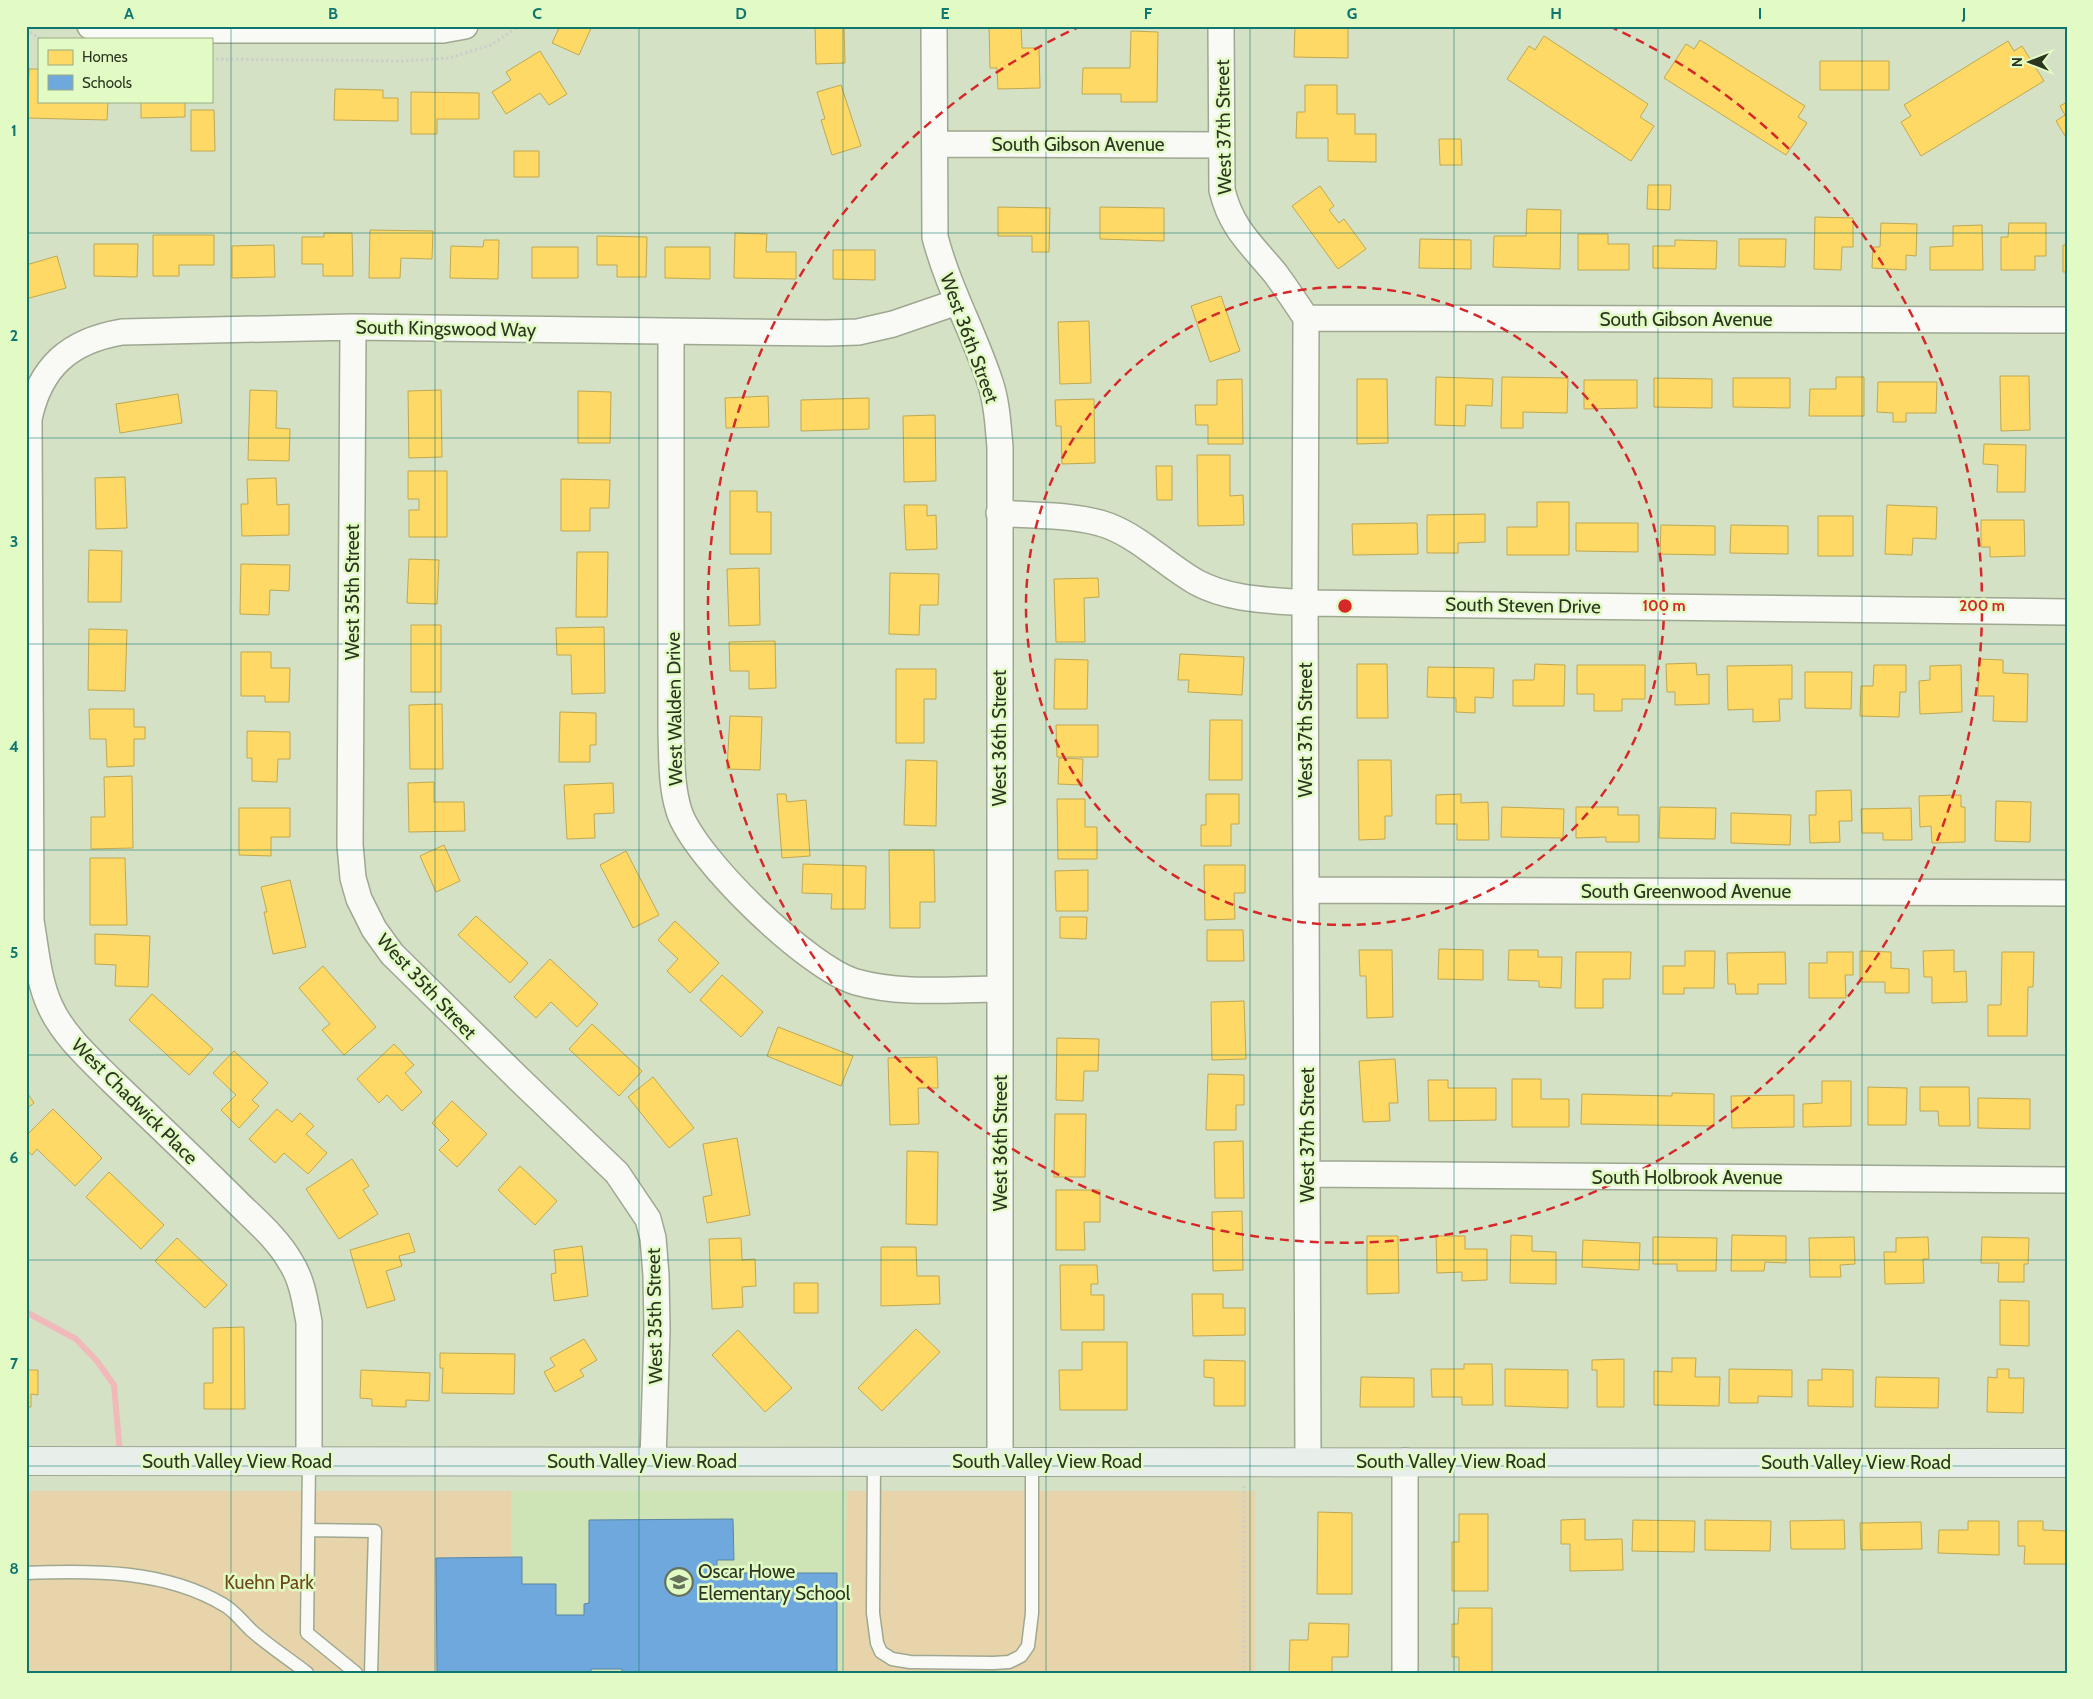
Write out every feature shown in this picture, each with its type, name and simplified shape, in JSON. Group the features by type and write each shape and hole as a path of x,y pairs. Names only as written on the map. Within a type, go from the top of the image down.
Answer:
{"street":[{"path":"90,26 129,30 443,30 465,26"},
{"name":"West 36th Street","path":"934,26 934,237 942,263 990,383 998,417 1000,1462"},
{"name":"West 37th Street","path":"1221,26 1222,190 1226,208 1236,227 1274,273 1306,318 1304,603 1308,1461"},
{"name":"South Gibson Avenue","path":"934,144 1221,145"},
{"name":"South Kingswood Way","path":"28,470 29,419 33,400 48,371 74,347 106,335 122,332 353,326 672,332 858,332 893,324 957,302"},
{"name":"South Gibson Avenue","path":"1306,318 2067,320"},
{"name":"West 35th Street","path":"353,326 350,835 353,878 359,899 374,930 392,954 521,1082 617,1173 648,1219 653,1238 657,1329 653,1461"},
{"name":"West Walden Drive","path":"672,332 671,732 673,786 679,812 691,836 712,864 759,912 811,958 835,972 854,982 904,990 999,989"},
{"name":"West Chadwick Place","path":"28,470 31,921 42,982 50,1006 66,1031 88,1058 228,1193 276,1242 290,1260 299,1277 308,1322 309,1460"},
{"name":"South Steven Drive","path":"999,513 1076,519 1109,526 1155,552 1197,582 1241,597 1304,603 2067,612"},
{"name":"South Greenwood Avenue","path":"1306,890 2067,893"},
{"name":"South Holbrook Avenue","path":"1307,1174 2067,1180"},
{"name":"South Valley View Road","path":"26,1461 2067,1463"},
{"path":"1405,1461 1405,1673"}],"lane":[{"path":"309,1460 307,1633 356,1673"},
{"path":"874,1461 873,1613 877,1643 881,1652 892,1660 910,1662 984,1663 1009,1662 1021,1656 1028,1646 1032,1613 1032,1462"},
{"path":"308,1530 375,1531 371,1673"},
{"path":"26,1573 112,1574 155,1579 196,1590 226,1606 252,1631 307,1673"}],"path":[{"path":"212,59 402,61 449,58 491,45 518,26"},
{"path":"26,29 39,38"},
{"path":"1244,1461 1244,1673"}],"shaded area":[{"name":"Oscar Howe Elementary School","path":"511,1491 847,1491 844,1673 512,1673"}],"green space":[{"name":"Kuehn Park","path":"26,1491 511,1491 512,1673 26,1673"},
{"path":"847,1491 1255,1491 1255,1673 844,1673"}],"building: Homes":[{"path":"560,26 592,26 579,55 552,43"},
{"path":"815,26 844,26 845,63 816,64"},
{"path":"989,26 1021,26 1022,48 1039,48 1040,88 998,89 997,68 990,68"},
{"path":"1295,26 1348,26 1348,58 1294,57"},
{"path":"1131,31 1158,32 1157,102 1121,102 1121,94 1082,94 1083,68 1130,68"},
{"path":"1544,36 1648,104 1640,117 1654,126 1631,161 1507,79 1529,46 1535,50"},
{"path":"1700,40 1805,106 1798,117 1807,123 1786,155 1664,78 1686,44 1694,49"},
{"path":"2008,41 2014,51 2022,46 2044,81 1921,156 1901,122 1911,116 1904,105"},
{"path":"540,51 567,94 549,105 540,93 506,114 492,92 511,80 506,72"},
{"path":"1820,61 1889,61 1889,90 1820,90"},
{"path":"29,69 38,69 38,102 108,102 107,120 27,118"},
{"path":"841,85 861,146 832,155 821,120 825,119 817,92"},
{"path":"1305,85 1337,85 1337,114 1355,114 1355,134 1376,134 1376,162 1328,161 1328,138 1296,138 1297,112 1305,112"},
{"path":"335,89 383,90 383,98 398,98 398,121 334,120"},
{"path":"411,92 479,93 479,119 437,119 437,134 411,134"},
{"path":"141,102 185,102 185,117 141,118"},
{"path":"2067,102 2067,139 2056,121 2065,115 2060,106"},
{"path":"191,110 214,110 215,151 191,151"},
{"path":"1439,139 1461,139 1462,165 1440,165"},
{"path":"514,151 539,151 539,177 514,177"},
{"path":"1648,185 1671,185 1670,210 1647,209"},
{"path":"1320,186 1334,206 1329,210 1339,223 1344,219 1366,249 1338,269 1292,206"},
{"path":"998,207 1050,208 1049,252 1032,252 1032,236 998,236"},
{"path":"1100,207 1164,208 1164,241 1100,239"},
{"path":"1527,209 1561,210 1560,269 1493,267 1494,236 1526,236"},
{"path":"1815,217 1853,218 1853,247 1842,247 1841,270 1814,269"},
{"path":"1881,223 1917,224 1916,256 1906,255 1906,270 1872,268 1873,247 1880,247"},
{"path":"2009,223 2046,223 2046,256 2035,256 2035,270 2001,270 2001,237 2008,237"},
{"path":"1982,225 1983,270 1930,270 1930,247 1953,246 1953,226"},
{"path":"370,230 433,231 432,259 401,258 400,278 369,278"},
{"path":"324,233 352,233 353,276 323,276 323,264 302,264 302,237 324,237"},
{"path":"735,233 767,234 766,252 796,252 796,279 734,278"},
{"path":"1578,234 1608,234 1608,244 1629,244 1629,270 1578,270"},
{"path":"153,235 214,235 214,265 179,265 179,276 153,276"},
{"path":"597,236 647,237 646,277 617,277 617,265 597,265"},
{"path":"1420,239 1471,240 1471,269 1419,268"},
{"path":"1739,239 1786,239 1785,267 1739,266"},
{"path":"484,240 499,240 498,279 450,278 451,246 483,247"},
{"path":"1675,240 1717,241 1716,269 1653,268 1653,246 1675,246"},
{"path":"94,244 138,244 137,277 94,276"},
{"path":"274,245 275,277 232,278 232,246"},
{"path":"2063,245 2067,245 2067,272 2063,272"},
{"path":"532,247 578,247 578,278 532,278"},
{"path":"665,247 710,247 710,279 665,278"},
{"path":"833,250 875,250 875,280 833,279"},
{"path":"57,256 66,288 26,299 26,265"},
{"path":"1221,296 1240,351 1210,362 1191,306"},
{"path":"1089,321 1091,383 1060,384 1058,322"},
{"path":"2000,376 2029,376 2030,430 2001,431"},
{"path":"1436,377 1493,379 1492,406 1466,405 1465,426 1435,425"},
{"path":"1502,377 1568,378 1567,413 1523,412 1523,428 1501,428"},
{"path":"1836,377 1864,377 1864,416 1809,416 1810,389 1836,389"},
{"path":"1654,378 1712,379 1712,408 1654,407"},
{"path":"1733,378 1790,378 1790,408 1733,407"},
{"path":"1242,379 1243,444 1208,444 1208,425 1196,425 1195,405 1217,405 1217,380"},
{"path":"1357,379 1387,379 1388,443 1357,444"},
{"path":"1584,380 1637,380 1637,408 1584,409"},
{"path":"1878,382 1937,382 1936,413 1906,413 1906,422 1893,422 1893,413 1877,412"},
{"path":"250,390 277,391 276,428 290,429 289,461 248,460"},
{"path":"441,390 442,457 409,458 408,391"},
{"path":"578,391 611,392 610,443 578,443"},
{"path":"178,394 182,423 120,433 116,404"},
{"path":"768,396 769,427 726,428 725,398"},
{"path":"869,398 869,429 801,431 801,400"},
{"path":"1094,399 1095,463 1062,464 1061,426 1056,426 1055,400"},
{"path":"935,415 936,481 904,482 903,416"},
{"path":"1984,444 2026,445 2025,492 1997,492 1998,465 1983,464"},
{"path":"1197,455 1230,455 1230,496 1243,495 1244,525 1198,526"},
{"path":"1156,466 1172,466 1172,500 1157,500"},
{"path":"408,471 447,471 447,537 409,537 409,510 419,510 419,499 408,499"},
{"path":"125,477 127,528 96,529 95,478"},
{"path":"276,478 277,505 289,504 289,535 242,536 241,504 248,504 247,479"},
{"path":"561,479 610,480 609,508 590,508 590,531 561,531"},
{"path":"730,491 757,491 757,512 771,512 771,554 730,554"},
{"path":"1537,502 1569,502 1569,555 1507,555 1507,527 1537,527"},
{"path":"904,505 927,505 927,516 936,515 937,549 906,550"},
{"path":"1887,505 1937,507 1936,539 1913,538 1912,555 1885,554"},
{"path":"1485,514 1485,542 1458,543 1458,553 1427,553 1427,515"},
{"path":"1818,516 1853,516 1853,556 1818,556"},
{"path":"1981,520 2024,520 2025,556 1990,557 1990,547 1981,547"},
{"path":"1417,523 1418,554 1353,555 1352,524"},
{"path":"1576,523 1638,523 1638,552 1576,551"},
{"path":"1661,525 1715,526 1715,555 1660,554"},
{"path":"1731,525 1788,526 1788,554 1730,553"},
{"path":"89,550 122,551 121,602 88,602"},
{"path":"577,552 608,552 607,617 576,617"},
{"path":"409,559 439,560 437,604 407,603"},
{"path":"241,564 290,565 289,591 270,590 269,615 240,614"},
{"path":"759,568 760,625 729,626 727,569"},
{"path":"890,573 939,574 938,605 920,605 919,635 889,634"},
{"path":"1098,578 1099,597 1084,598 1085,642 1056,642 1054,579"},
{"path":"411,625 441,625 441,692 411,692"},
{"path":"604,627 605,693 572,694 571,655 557,655 556,628"},
{"path":"89,629 127,630 125,691 88,690"},
{"path":"775,641 776,688 749,689 749,671 730,671 729,642"},
{"path":"241,652 271,652 271,668 290,668 289,702 265,702 265,696 241,696"},
{"path":"1180,654 1244,657 1242,695 1188,692 1189,680 1178,680"},
{"path":"1055,659 1088,660 1087,709 1054,709"},
{"path":"1979,659 2003,660 2003,673 2028,674 2027,722 1993,721 1994,696 1978,696"},
{"path":"1696,663 1697,675 1709,674 1709,704 1675,705 1675,692 1667,692 1666,664"},
{"path":"1357,664 1387,664 1388,718 1357,718"},
{"path":"1535,664 1565,665 1564,706 1513,706 1513,680 1534,680"},
{"path":"1577,665 1645,665 1645,699 1622,699 1622,711 1594,711 1594,694 1577,694"},
{"path":"1792,665 1792,699 1779,699 1780,721 1753,722 1753,709 1728,710 1727,666"},
{"path":"1874,665 1906,665 1906,692 1900,692 1899,717 1860,716 1861,686 1873,686"},
{"path":"1961,665 1962,712 1920,714 1919,681 1930,680 1930,666"},
{"path":"1428,667 1494,668 1493,698 1475,697 1475,713 1456,712 1456,698 1427,697"},
{"path":"896,669 936,669 936,699 924,699 924,743 896,743"},
{"path":"1805,672 1852,672 1851,709 1805,708"},
{"path":"442,704 443,769 410,769 409,705"},
{"path":"89,709 134,709 134,727 145,727 145,739 134,739 134,766 107,767 106,739 90,739"},
{"path":"560,712 596,713 596,745 590,745 590,762 559,762"},
{"path":"730,716 762,717 760,770 727,769"},
{"path":"1210,720 1242,720 1242,780 1209,780"},
{"path":"1056,725 1098,725 1098,757 1057,757"},
{"path":"247,731 290,732 290,759 278,759 277,782 252,781 252,758 247,758"},
{"path":"1059,758 1083,759 1082,785 1058,784"},
{"path":"906,760 937,761 936,826 904,825"},
{"path":"1358,760 1391,760 1392,816 1385,816 1385,839 1359,840"},
{"path":"132,776 133,848 91,849 91,817 105,817 104,777"},
{"path":"434,782 434,802 464,802 465,831 409,832 408,783"},
{"path":"613,783 614,813 594,814 595,838 567,839 564,785"},
{"path":"1851,790 1852,821 1839,821 1840,842 1810,843 1809,815 1816,815 1816,791"},
{"path":"777,794 786,794 787,802 806,800 810,856 782,858"},
{"path":"1206,794 1239,794 1239,824 1231,824 1231,846 1201,846 1201,825 1206,825"},
{"path":"1461,794 1461,803 1488,802 1489,840 1457,840 1457,824 1436,824 1436,795"},
{"path":"1961,795 1961,807 1965,807 1965,842 1932,843 1931,826 1920,827 1919,796"},
{"path":"1057,799 1085,799 1085,827 1097,827 1097,859 1058,859"},
{"path":"1996,801 2031,802 2030,842 1995,841"},
{"path":"1502,807 1564,809 1563,838 1501,837"},
{"path":"1576,807 1618,807 1618,815 1639,815 1639,842 1606,842 1606,837 1576,838"},
{"path":"1660,807 1716,808 1715,839 1659,838"},
{"path":"239,808 290,808 290,837 271,837 271,856 239,855"},
{"path":"1911,808 1912,840 1883,840 1883,833 1862,833 1861,809"},
{"path":"1731,813 1791,815 1790,845 1731,843"},
{"path":"444,845 460,881 436,892 420,856"},
{"path":"889,850 934,850 935,902 920,902 920,928 890,928"},
{"path":"626,851 659,915 633,928 600,865"},
{"path":"90,858 125,858 127,925 90,925"},
{"path":"803,864 866,866 865,909 831,909 832,894 802,893"},
{"path":"1204,865 1245,865 1245,893 1234,893 1235,919 1205,920"},
{"path":"1088,870 1088,911 1056,911 1055,871"},
{"path":"290,880 306,947 273,954 261,887"},
{"path":"476,916 528,963 510,983 458,935"},
{"path":"1060,917 1087,917 1086,939 1060,938"},
{"path":"675,921 719,963 690,993 667,971 678,959 658,940"},
{"path":"1207,930 1243,930 1244,961 1207,961"},
{"path":"95,934 150,936 148,987 115,986 116,965 95,964"},
{"path":"1439,949 1483,950 1483,980 1438,979"},
{"path":"1359,950 1392,950 1393,1017 1367,1018 1366,976 1360,976"},
{"path":"1509,950 1538,950 1538,957 1562,957 1561,988 1539,987 1539,981 1508,980"},
{"path":"1954,950 1954,972 1966,971 1967,1002 1932,1003 1932,977 1924,977 1923,951"},
{"path":"1685,951 1715,951 1714,988 1684,988 1684,994 1663,994 1663,966 1685,966"},
{"path":"1860,951 1891,952 1891,968 1909,969 1909,993 1885,993 1885,982 1860,982"},
{"path":"1576,952 1631,952 1630,979 1603,979 1603,1008 1575,1008"},
{"path":"1785,952 1786,984 1758,984 1758,994 1736,994 1735,984 1728,984 1727,953"},
{"path":"1827,952 1853,952 1853,975 1845,975 1846,998 1809,998 1809,963 1827,963"},
{"path":"2002,952 2034,952 2033,987 2028,987 2027,1036 1988,1036 1988,1005 2001,1005"},
{"path":"550,959 598,1004 577,1027 551,1002 536,1018 514,997"},
{"path":"323,966 376,1027 344,1055 322,1030 330,1024 299,988"},
{"path":"722,975 763,1012 741,1037 700,1000"},
{"path":"152,994 213,1049 189,1075 129,1020"},
{"path":"1244,1001 1246,1059 1212,1060 1211,1002"},
{"path":"592,1024 642,1071 619,1096 569,1049"},
{"path":"778,1027 853,1056 841,1086 767,1056"},
{"path":"1057,1038 1099,1039 1098,1071 1084,1071 1083,1101 1056,1100"},
{"path":"394,1044 414,1065 405,1073 422,1092 402,1111 387,1095 379,1103 357,1079"},
{"path":"234,1051 268,1083 252,1100 259,1106 239,1128 221,1110 236,1095 213,1073"},
{"path":"937,1057 938,1088 918,1088 919,1124 890,1125 888,1058"},
{"path":"1395,1059 1398,1103 1389,1103 1390,1121 1363,1122 1359,1061"},
{"path":"1208,1074 1244,1075 1244,1105 1236,1105 1236,1130 1206,1130"},
{"path":"653,1077 694,1128 669,1148 628,1097"},
{"path":"1512,1079 1541,1079 1541,1099 1569,1099 1569,1127 1512,1127"},
{"path":"1428,1080 1448,1080 1448,1088 1496,1088 1496,1120 1429,1121"},
{"path":"1822,1081 1851,1081 1851,1126 1803,1127 1803,1104 1822,1103"},
{"path":"1868,1087 1907,1088 1906,1125 1868,1125"},
{"path":"1920,1087 1969,1087 1970,1126 1939,1126 1938,1111 1920,1111"},
{"path":"26,1091 34,1103 26,1109"},
{"path":"1672,1093 1714,1094 1714,1126 1581,1124 1582,1094 1672,1096"},
{"path":"1794,1095 1794,1127 1732,1128 1731,1096"},
{"path":"1978,1098 2030,1099 2030,1129 1978,1128"},
{"path":"452,1101 487,1134 457,1167 439,1150 449,1140 432,1123"},
{"path":"53,1109 102,1158 75,1186 37,1149 32,1155 26,1150 26,1136"},
{"path":"277,1109 292,1122 300,1113 314,1126 306,1134 327,1153 308,1174 284,1153 275,1163 249,1139"},
{"path":"1055,1114 1086,1114 1085,1177 1054,1177"},
{"path":"737,1138 750,1215 707,1223 703,1197 712,1195 703,1144"},
{"path":"1243,1141 1244,1198 1215,1198 1214,1142"},
{"path":"907,1151 938,1152 937,1225 906,1224"},
{"path":"352,1159 369,1186 363,1190 378,1214 339,1239 306,1189"},
{"path":"520,1166 557,1201 535,1225 498,1190"},
{"path":"109,1172 164,1225 141,1249 86,1197"},
{"path":"1056,1190 1100,1190 1100,1222 1084,1222 1085,1250 1056,1250"},
{"path":"1242,1211 1243,1270 1213,1271 1212,1212"},
{"path":"409,1233 415,1252 399,1256 402,1266 386,1271 395,1300 367,1308 350,1250"},
{"path":"1511,1235 1532,1236 1532,1251 1556,1252 1556,1284 1510,1283"},
{"path":"1732,1235 1786,1236 1786,1263 1765,1262 1764,1271 1731,1271"},
{"path":"1367,1236 1398,1236 1399,1293 1367,1294"},
{"path":"1436,1236 1465,1236 1465,1249 1487,1249 1487,1280 1462,1281 1462,1272 1437,1273"},
{"path":"1653,1237 1717,1238 1716,1271 1677,1271 1677,1264 1653,1264"},
{"path":"1854,1237 1855,1264 1840,1265 1841,1277 1810,1277 1809,1238"},
{"path":"1928,1237 1929,1259 1923,1259 1924,1283 1885,1284 1884,1252 1896,1252 1896,1238"},
{"path":"1982,1237 2029,1238 2028,1264 2024,1264 2024,1282 1998,1282 1999,1263 1981,1263"},
{"path":"177,1238 227,1285 205,1308 155,1261"},
{"path":"741,1238 742,1260 755,1259 756,1286 742,1287 743,1307 712,1309 709,1239"},
{"path":"1583,1240 1640,1243 1639,1270 1582,1267"},
{"path":"582,1246 588,1296 554,1301 551,1274 556,1273 554,1250"},
{"path":"881,1247 916,1247 917,1276 939,1276 940,1304 881,1306"},
{"path":"1060,1265 1097,1265 1098,1284 1091,1284 1091,1295 1104,1295 1104,1330 1061,1330"},
{"path":"794,1283 818,1283 818,1313 794,1313"},
{"path":"1192,1294 1223,1294 1223,1308 1245,1308 1245,1335 1193,1336"},
{"path":"2000,1300 2029,1301 2029,1346 2000,1345"},
{"path":"244,1327 245,1409 204,1409 204,1383 213,1383 213,1328"},
{"path":"916,1329 940,1352 882,1411 858,1388"},
{"path":"738,1330 792,1388 765,1412 712,1355"},
{"path":"584,1339 597,1360 580,1370 584,1376 555,1392 544,1372 555,1366 550,1358"},
{"path":"1082,1342 1127,1342 1127,1410 1060,1410 1059,1370 1082,1370"},
{"path":"440,1353 515,1354 514,1394 442,1393 443,1368 440,1368"},
{"path":"1672,1358 1696,1358 1695,1377 1720,1377 1719,1406 1654,1405 1654,1371 1672,1372"},
{"path":"1624,1359 1624,1407 1597,1407 1597,1370 1592,1370 1592,1360"},
{"path":"1204,1360 1245,1361 1245,1406 1214,1406 1214,1378 1204,1377"},
{"path":"1464,1364 1492,1364 1493,1405 1462,1405 1462,1397 1432,1397 1431,1369 1464,1369"},
{"path":"1505,1369 1568,1370 1568,1408 1505,1406"},
{"path":"1729,1369 1792,1370 1792,1397 1758,1396 1758,1403 1729,1403"},
{"path":"1822,1369 1853,1370 1853,1407 1808,1406 1808,1380 1822,1380"},
{"path":"1997,1369 2009,1369 2009,1378 2024,1378 2023,1413 1987,1412 1988,1377 1997,1378"},
{"path":"26,1370 38,1370 38,1395 31,1394 31,1407 26,1407"},
{"path":"361,1370 430,1373 429,1401 406,1400 406,1407 372,1406 372,1399 360,1398"},
{"path":"1361,1377 1414,1378 1414,1407 1360,1407"},
{"path":"1876,1377 1939,1378 1938,1408 1875,1407"},
{"path":"1318,1512 1352,1513 1352,1594 1317,1594"},
{"path":"1459,1514 1488,1514 1488,1591 1452,1591 1452,1542 1459,1542"},
{"path":"1585,1519 1585,1540 1622,1539 1623,1570 1570,1571 1570,1544 1561,1544 1561,1520"},
{"path":"1633,1520 1695,1521 1694,1552 1632,1551"},
{"path":"1705,1520 1771,1521 1770,1551 1705,1550"},
{"path":"1844,1520 1845,1549 1791,1549 1790,1521"},
{"path":"1968,1521 1999,1521 1999,1555 1938,1553 1939,1530 1968,1530"},
{"path":"2018,1521 2043,1521 2043,1530 2067,1531 2066,1564 2024,1564 2025,1546 2018,1546"},
{"path":"1921,1522 1922,1549 1861,1550 1860,1523"},
{"path":"1459,1608 1492,1608 1492,1673 1459,1673 1459,1657 1452,1657 1452,1624 1458,1624"},
{"path":"1309,1623 1349,1624 1348,1657 1332,1657 1332,1673 1289,1673 1290,1640 1308,1640"}],"building: Schools":[{"name":"Oscar Howe Elementary School","path":"733,1519 734,1560 717,1560 717,1573 837,1573 837,1673 622,1673 622,1669 591,1669 591,1673 437,1673 436,1558 522,1557 522,1584 556,1584 556,1615 584,1615 584,1604 589,1603 589,1520"}],"waterway":[{"path":"26,1312 76,1339 97,1361 114,1385 120,1454"}],"place":[{"name":"Oscar Howe Elementary School","path":"679,1582"}]}
